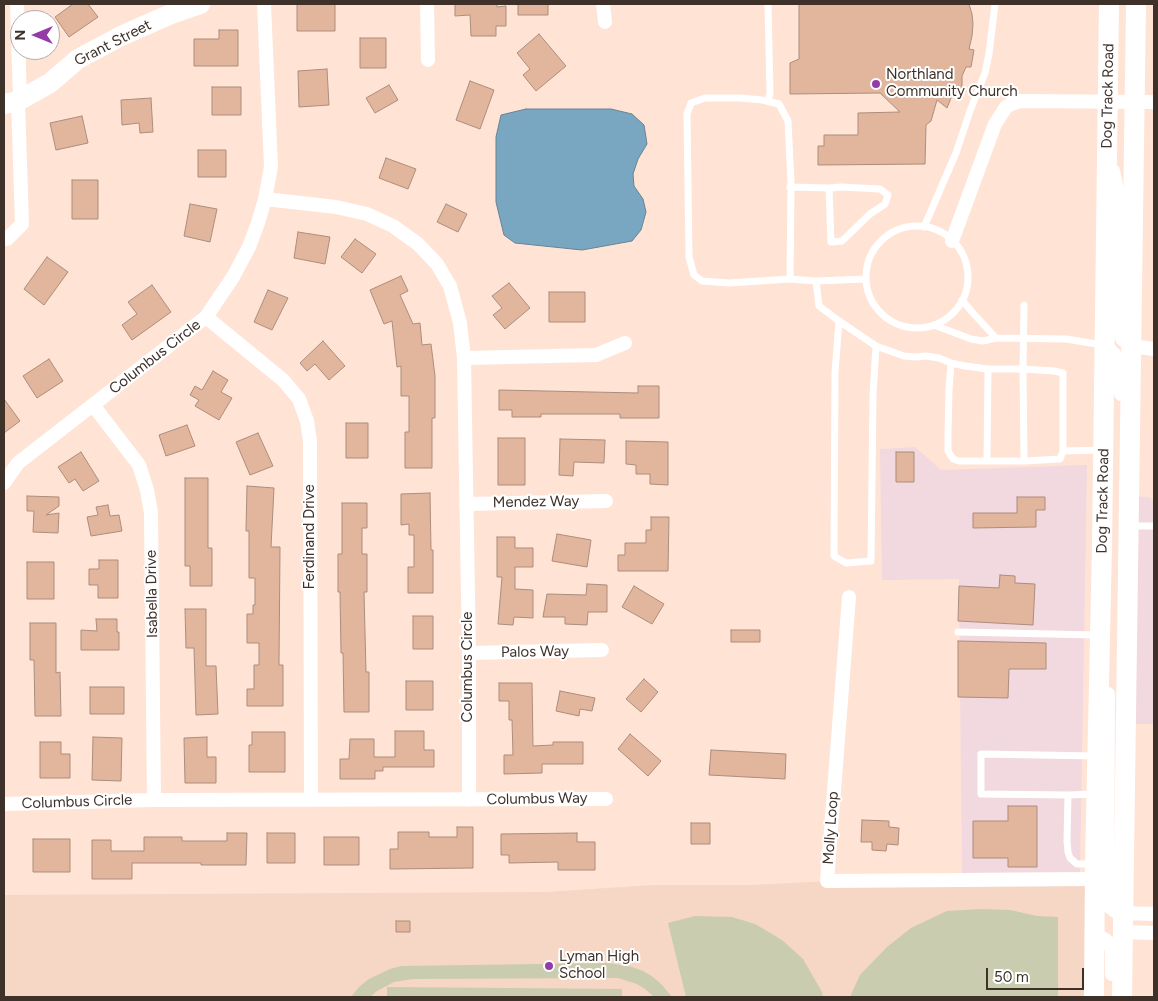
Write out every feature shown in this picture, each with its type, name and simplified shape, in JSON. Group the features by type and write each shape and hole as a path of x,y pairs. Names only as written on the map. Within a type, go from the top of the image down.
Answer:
{"main road":[{"name":"Grant Street","path":"14,102 50,83 78,59 121,36 171,14 200,4"},
{"name":"Dog Track Road","path":"1094,997 1110,4"},
{"name":"Dog Track Road","path":"1122,997 1136,4"}],"street":[{"path":"8,239 22,224 14,102 17,4"},
{"name":"Columbus Circle","path":"4,483 18,463 206,317 234,277 258,223 271,167 264,4"},
{"path":"427,4 428,60"},
{"path":"603,4 605,22"},
{"path":"952,241 995,124 1006,107 1020,101 1154,102"},
{"path":"1108,151 1117,189 1116,324 1123,340 1131,346 1154,349"},
{"name":"Columbus Circle","path":"4,804 154,800 469,800 464,358 460,323 450,286 437,264 418,244 394,226 367,214 336,207 265,199"},
{"name":"Ferdinand Drive","path":"206,317 283,380 299,399 307,421 310,441 311,800"},
{"path":"464,358 596,355 625,342"},
{"path":"1105,345 1114,354 1120,371 1121,381 1118,610 1127,643"},
{"name":"Isabella Drive","path":"93,405 139,465 147,490 151,513 154,800"},
{"name":"Mendez Way","path":"466,504 606,501"},
{"name":"Molly Loop","path":"849,597 827,882 1095,872"},
{"path":"1100,636 1107,645 1109,660 1108,900 1110,907 1123,923 1154,933"},
{"name":"Palos Way","path":"468,653 602,650"},
{"name":"Columbus Way","path":"469,800 606,799"},
{"path":"1123,923 1154,914"},
{"path":"1095,934 1104,939 1112,949 1112,997"}],"lane":[{"path":"768,4 770,93 768,102"},
{"path":"924,227 956,152 985,73 995,4"},
{"path":"790,279 788,121 779,104 740,98 705,98 691,103 687,114 689,257 694,275 702,280 728,283 790,279 866,279"},
{"path":"790,187 880,189 888,195 885,204 870,214 842,241 831,242 829,188"},
{"path":"915,226 932,228 948,236 952,241 960,250 967,266 968,284 962,300 955,311 946,320 934,326 917,329 900,326 884,317 873,304 866,279 866,270 872,253 883,239 898,230 915,226"},
{"path":"816,280 819,306 876,346 904,356 939,358 965,366 1063,373 1063,451 1060,459 1024,461 959,461 953,459 948,451 948,390 951,363"},
{"path":"962,300 996,338"},
{"path":"1024,305 1024,461"},
{"path":"839,321 835,373 834,556 846,563 871,561 876,346"},
{"path":"934,326 983,341 996,338 1023,337 1066,339 1105,345"},
{"path":"987,461 988,369"},
{"path":"1063,451 1103,450"},
{"path":"1128,526 1154,526"},
{"path":"958,632 1100,636"},
{"path":"1097,794 981,794 981,754 1098,756"},
{"path":"1068,795 1067,842 1070,858 1077,864 1095,872"}],"shaded area":[{"path":"915,447 941,470 1087,465 1080,872 962,873 959,579 882,580 880,449"},
{"path":"1129,496 1148,497 1154,500 1154,724 1126,724"},
{"name":"Lyman High School","path":"1095,879 1094,997 4,997 4,895 547,892 653,885 750,885 831,881"}],"green space":[{"path":"1010,910 1037,916 1058,917 1058,997 850,997 860,975 887,947 911,928 947,911"},
{"path":"695,916 732,917 755,924 782,940 803,959 823,997 686,997 668,923"},
{"path":"609,963 643,971 662,985 672,997 654,997 637,984 618,978 609,978 413,979 394,982 370,997 351,997 369,979 401,966"},
{"path":"387,987 622,989 622,997 387,997"}],"water":[{"path":"526,109 611,109 632,114 644,125 647,144 638,159 633,174 634,186 643,199 646,212 641,230 632,241 582,250 515,243 504,235 496,202 496,137 501,115"}],"building":[{"path":"73,4 88,4 98,17 69,37 60,24 60,13"},
{"path":"297,4 335,4 335,31 297,31"},
{"path":"455,4 497,4 497,7 506,6 506,26 496,26 496,36 471,36 470,15 455,16"},
{"path":"518,4 548,4 548,15 518,15"},
{"name":"Northland Community Church","path":"799,4 969,4 973,24 969,49 974,50 971,67 966,67 962,76 962,92 953,93 947,108 937,100 931,121 926,125 925,164 818,165 818,146 824,146 824,135 858,135 858,113 900,112 880,93 790,94 790,63 799,59"},
{"path":"219,30 238,30 238,66 194,66 194,39 219,39"},
{"path":"539,34 566,66 536,91 523,75 530,69 517,53"},
{"path":"360,38 386,38 386,68 360,68"},
{"path":"327,69 329,105 299,107 298,71"},
{"path":"470,81 494,90 480,129 456,120"},
{"path":"389,85 398,100 375,113 366,98"},
{"path":"212,87 241,87 241,115 212,115"},
{"path":"151,98 153,132 140,133 139,123 122,125 121,100"},
{"path":"82,116 88,143 56,150 50,123"},
{"path":"198,150 226,150 226,177 198,177"},
{"path":"386,158 416,169 408,189 379,178"},
{"path":"72,180 98,180 98,219 72,219"},
{"path":"190,204 217,209 210,242 184,236"},
{"path":"446,204 467,214 458,232 437,222"},
{"path":"298,232 330,237 325,264 294,258"},
{"path":"355,239 376,254 362,273 341,257"},
{"path":"47,257 68,272 44,305 24,289"},
{"path":"401,276 408,291 400,295 413,324 420,323 422,345 431,344 435,376 435,418 432,418 432,468 405,468 405,432 409,432 409,396 401,396 401,366 397,367 392,321 384,324 370,290"},
{"path":"509,283 530,308 505,329 493,315 502,308 492,296"},
{"path":"152,285 171,312 132,340 122,325 137,314 128,302"},
{"path":"268,290 288,298 272,330 254,322"},
{"path":"549,292 585,292 585,322 549,322"},
{"path":"323,341 345,366 329,380 315,364 307,371 300,363"},
{"path":"49,359 63,381 37,398 23,376"},
{"path":"213,371 228,380 221,392 232,398 219,420 195,406 199,400 190,395 195,386 202,390"},
{"path":"638,386 659,386 659,418 620,418 620,414 541,414 541,417 512,417 512,410 499,410 499,390 638,393"},
{"path":"4,399 20,421 4,433"},
{"path":"346,423 368,423 368,458 346,458"},
{"path":"187,425 195,446 166,456 159,435"},
{"path":"258,433 273,466 250,475 236,442"},
{"path":"498,438 525,438 525,485 498,485"},
{"path":"560,439 605,440 604,463 574,462 573,476 559,475"},
{"path":"626,441 668,442 668,485 650,484 650,474 636,474 636,465 626,464"},
{"path":"81,452 99,481 83,491 75,479 69,483 58,467"},
{"path":"896,452 914,452 914,482 896,482"},
{"path":"185,478 208,478 208,548 212,548 212,586 190,586 190,566 185,566"},
{"path":"247,486 274,488 271,547 280,547 279,665 283,665 283,706 247,706 247,689 254,689 254,665 259,665 259,643 247,643 247,614 253,614 253,605 255,605 255,578 249,578 249,531 246,531"},
{"path":"430,493 433,593 408,593 408,567 414,567 414,535 409,535 409,524 401,525 401,494"},
{"path":"27,496 59,497 59,506 46,515 59,513 58,533 33,532 34,511 27,511"},
{"path":"1017,497 1045,497 1045,510 1036,510 1036,527 973,528 973,513 1017,513"},
{"path":"342,503 367,503 367,528 362,528 362,554 367,554 367,592 364,592 366,672 369,672 369,712 344,712 340,592 338,592 338,554 342,554"},
{"path":"108,505 110,516 119,515 122,531 91,536 87,517 98,515 96,507"},
{"path":"651,517 669,517 668,571 618,571 618,555 625,555 625,543 646,543 646,530 651,530"},
{"path":"557,534 591,540 587,567 552,561"},
{"path":"497,537 515,537 515,548 533,548 533,567 515,567 515,589 533,590 533,618 514,617 513,625 498,624 502,577 497,577"},
{"path":"99,560 118,560 118,598 98,598 98,585 89,585 89,569 99,569"},
{"path":"27,562 54,562 54,599 27,599"},
{"path":"1000,575 1015,576 1015,583 1035,584 1033,625 958,621 959,586 999,588"},
{"path":"587,584 607,585 607,612 588,612 587,625 565,624 565,617 543,617 547,594 586,595"},
{"path":"634,586 664,604 652,624 622,607"},
{"path":"185,609 206,609 206,666 216,666 218,714 196,715 194,648 186,648"},
{"path":"413,616 433,616 433,649 413,649"},
{"path":"96,619 117,619 119,650 81,650 81,630 97,631"},
{"path":"30,623 56,623 56,673 60,672 61,716 35,716 34,660 30,660"},
{"path":"731,630 760,630 760,642 731,642"},
{"path":"958,641 1046,643 1046,669 1009,669 1008,698 958,697"},
{"path":"644,679 658,692 641,712 626,699"},
{"path":"406,681 433,681 433,710 406,710"},
{"path":"499,683 532,683 533,746 553,745 553,742 583,742 583,764 542,764 542,773 504,774 504,755 513,755 512,720 509,720 509,701 499,701"},
{"path":"90,687 124,687 124,714 90,714"},
{"path":"560,691 595,698 592,711 580,709 579,716 556,711"},
{"path":"395,731 424,731 424,750 434,750 434,767 383,767 383,771 375,771 375,779 340,779 340,759 349,759 350,739 374,739 374,757 395,757"},
{"path":"252,732 285,732 285,772 249,772 249,745 252,745"},
{"path":"630,734 661,761 648,776 618,749"},
{"path":"93,737 122,738 121,781 92,780"},
{"path":"207,737 207,757 216,757 216,783 185,783 184,738"},
{"path":"40,742 61,742 61,754 70,754 70,778 40,778"},
{"path":"711,750 786,754 785,779 709,775"},
{"path":"1008,806 1037,806 1037,867 1008,867 1008,858 973,858 973,821 1008,821"},
{"path":"862,820 889,821 889,827 899,828 898,845 887,844 886,851 872,850 872,842 861,842"},
{"path":"691,823 710,823 710,844 691,844"},
{"path":"457,827 473,827 473,868 390,869 390,849 398,849 398,832 429,832 429,837 457,837"},
{"path":"227,833 247,833 246,865 132,863 132,879 92,879 92,840 111,840 111,851 144,851 144,837 182,837 182,841 227,841"},
{"path":"267,833 295,833 295,863 267,863"},
{"path":"577,833 577,842 595,842 595,870 558,870 558,862 509,863 509,855 501,855 501,834"},
{"path":"324,837 359,837 359,865 324,865"},
{"path":"33,839 70,839 70,872 33,872"},
{"path":"396,921 410,921 410,932 396,932"}],"place":[{"name":"Northland Community Church","path":"876,84"},
{"name":"Lyman High School","path":"549,966"}]}
